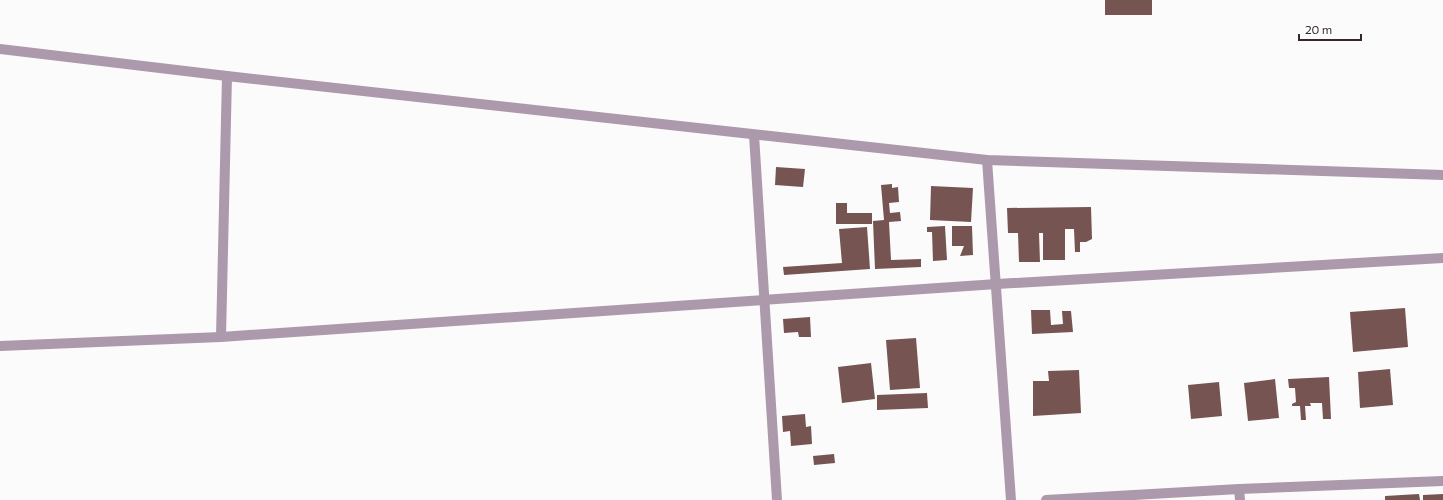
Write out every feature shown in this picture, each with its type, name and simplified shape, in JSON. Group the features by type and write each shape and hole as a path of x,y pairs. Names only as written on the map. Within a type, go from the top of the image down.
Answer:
{"street":[{"path":"0,49 227,76 987,160 1443,175"},
{"path":"221,337 227,76"},
{"path":"754,134 776,500"},
{"path":"987,160 1011,500"},
{"path":"0,346 221,337 763,299 1443,258"},
{"path":"1046,500 1239,489 1443,481"},
{"path":"1239,489 1240,500"}],"building":[{"path":"1105,0 1152,0 1152,15 1105,15"},
{"path":"776,167 805,169 803,187 775,185"},
{"path":"892,184 892,188 898,187 899,202 889,203 890,213 900,212 901,221 889,222 891,260 921,259 921,267 875,269 873,221 884,220 881,185"},
{"path":"931,186 973,188 971,222 930,220"},
{"path":"836,203 847,203 847,213 872,213 872,224 836,224"},
{"path":"1091,207 1092,239 1086,242 1080,242 1080,252 1075,252 1074,229 1065,229 1065,260 1043,260 1043,233 1039,233 1040,262 1019,262 1018,233 1008,233 1007,208"},
{"path":"945,226 947,260 933,261 932,232 927,232 927,227"},
{"path":"952,226 972,226 973,255 960,256 964,246 952,246"},
{"path":"867,227 870,269 784,275 783,267 842,263 839,229"},
{"path":"1405,308 1408,347 1353,352 1350,312"},
{"path":"1031,310 1050,310 1051,325 1063,324 1062,311 1071,311 1073,332 1032,334"},
{"path":"810,317 811,337 799,337 798,332 784,333 783,319"},
{"path":"916,338 920,388 890,390 886,340"},
{"path":"871,363 875,399 842,403 838,367"},
{"path":"1390,369 1393,405 1360,408 1358,372"},
{"path":"1079,370 1081,413 1033,416 1033,381 1049,381 1048,371"},
{"path":"1329,377 1331,419 1323,419 1322,403 1310,403 1311,406 1305,406 1306,420 1301,420 1300,406 1292,406 1292,404 1296,402 1295,388 1289,388 1288,379"},
{"path":"1275,379 1279,418 1248,421 1244,383"},
{"path":"1219,382 1222,416 1191,419 1188,385"},
{"path":"927,393 928,408 877,410 877,395"},
{"path":"805,414 806,427 811,426 812,444 791,446 790,431 783,432 782,416"},
{"path":"834,454 835,463 814,465 813,456"},
{"path":"1419,494 1420,500 1385,500 1385,496"},
{"path":"1443,494 1443,500 1423,500 1423,495"}]}
